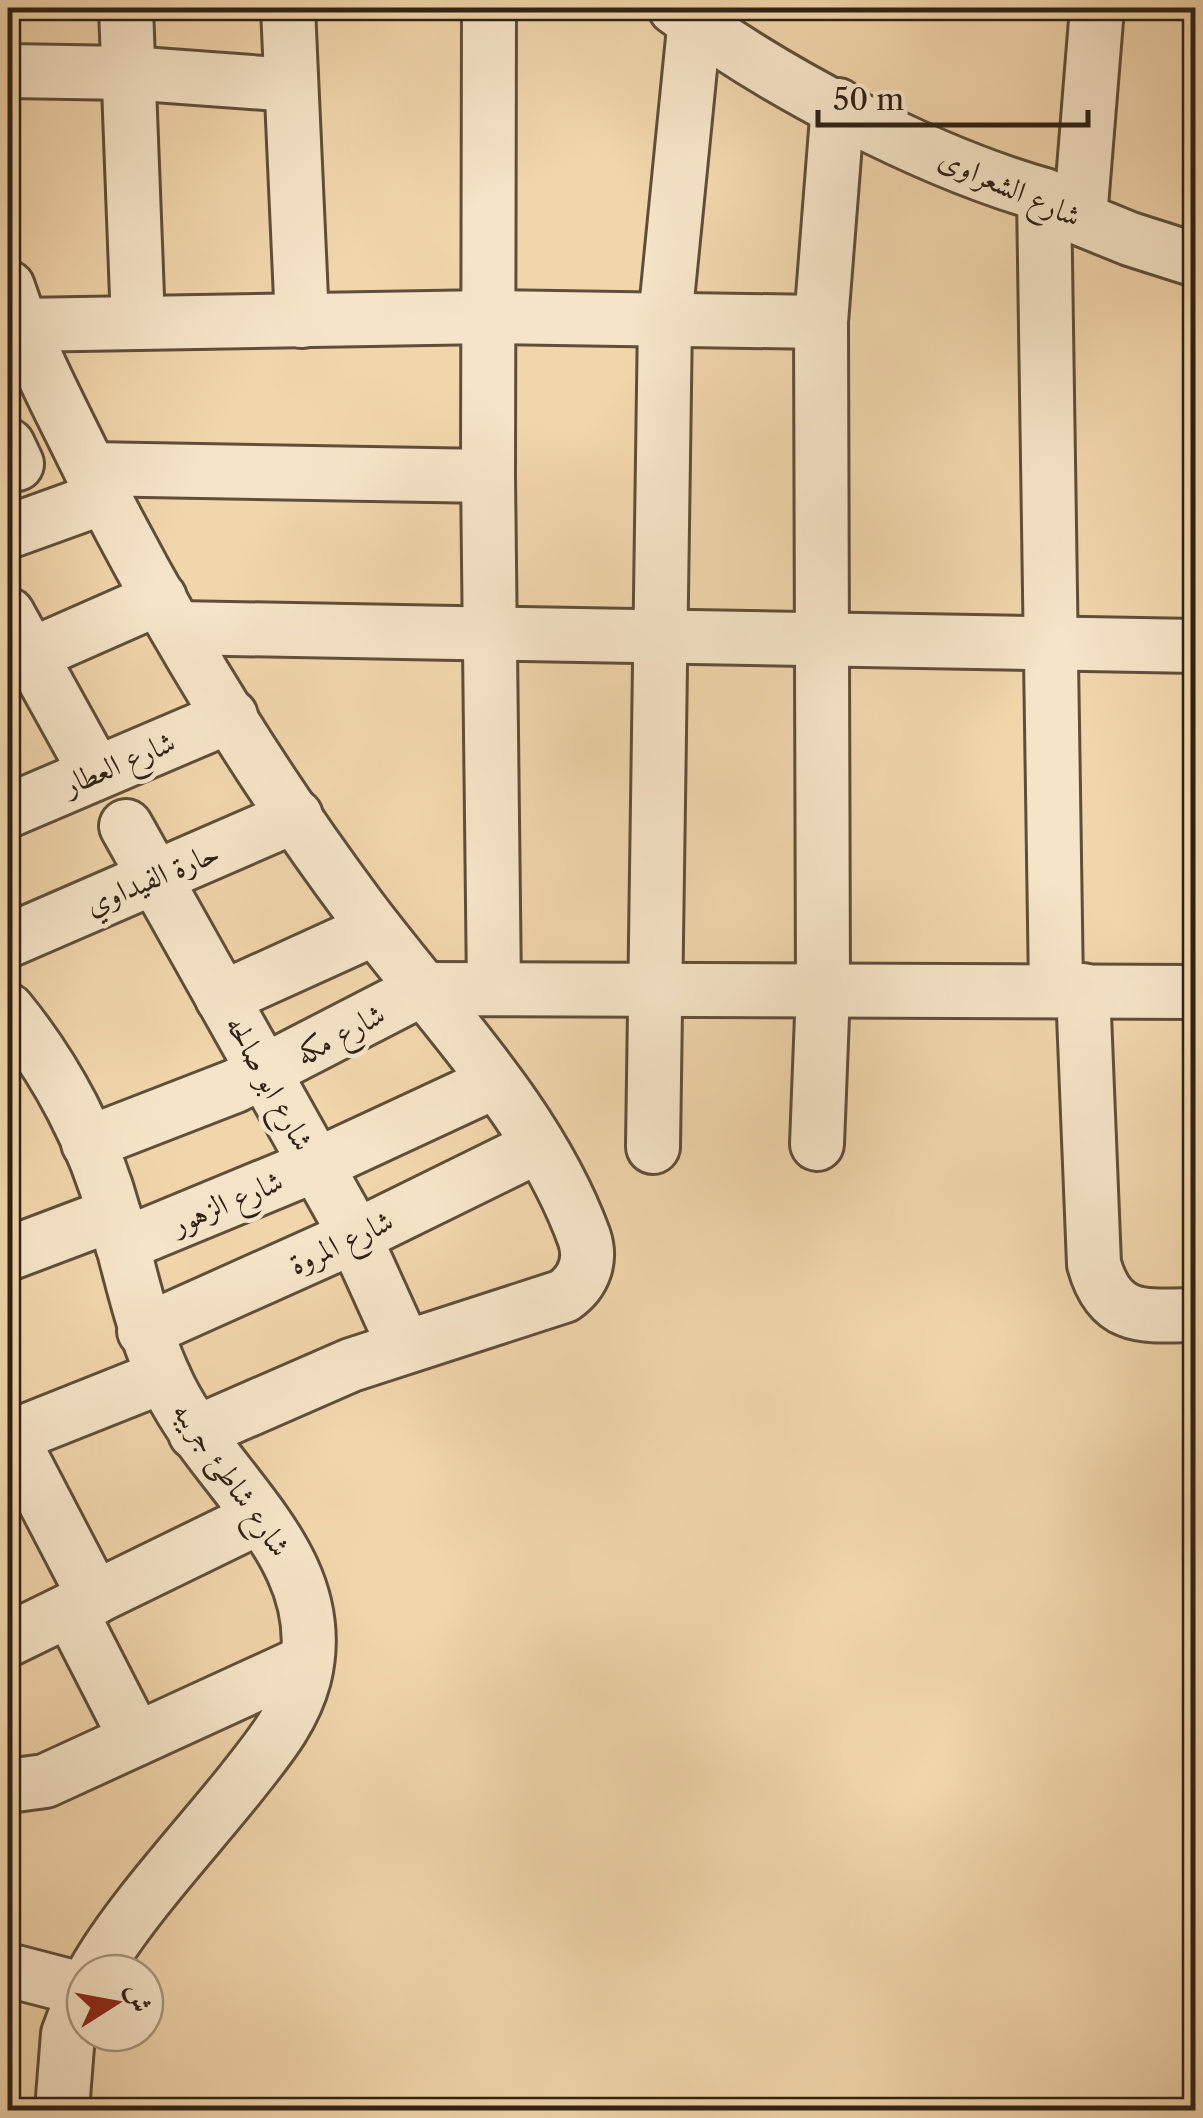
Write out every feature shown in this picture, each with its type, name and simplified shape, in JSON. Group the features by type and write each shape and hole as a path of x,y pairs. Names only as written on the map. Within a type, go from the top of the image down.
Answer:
{"street":[{"path":"126,8 138,323"},
{"path":"288,8 302,320"},
{"path":"490,8 488,476 494,989"},
{"path":"652,1146 665,320 689,12"},
{"name":"شارع الشعراوى","path":"689,12 838,105 988,179 1196,260"},
{"path":"1091,18 1062,206 1051,641 1069,990 1094,1264 1102,1294 1123,1308 1149,1316 1196,1315"},
{"path":"8,71 291,85"},
{"path":"817,1144 823,990 821,322 838,105"},
{"path":"12,314 138,323 488,317 821,322"},
{"path":"12,314 97,483 231,716 374,928 495,1082 583,1234 587,1260 582,1277 556,1300 404,1346 195,1433"},
{"path":"8,532 97,483 488,476"},
{"path":"96,773 15,645 169,613 492,633 1196,646"},
{"name":"شارع العطار","path":"8,811 231,716"},
{"name":"حارة الفيداوي","path":"8,941 296,816"},
{"name":"شارع ابو صالحه","path":"126,826 356,1236 404,1346"},
{"path":"222,998 374,928"},
{"path":"423,989 1196,992"},
{"name":"شارع مكه","path":"88,1142 264,1072 423,989"},
{"name":"شارع شاطئ جريبه","path":"8,1010 25,1065 88,1142 154,1354 195,1433 283,1548 300,1583 308,1622 307,1661 297,1698 280,1733 110,1953"},
{"name":"شارع الزهور","path":"8,1254 118,1230 316,1165 495,1082"},
{"name":"شارع المروة","path":"8,1435 356,1236 536,1147"},
{"path":"8,1435 83,1604 136,1740"},
{"path":"8,1640 260,1517"},
{"path":"8,1786 45,1781 307,1661"},
{"path":"8,1970 65,1984"},
{"path":"62,2110 66,2053"}]}
